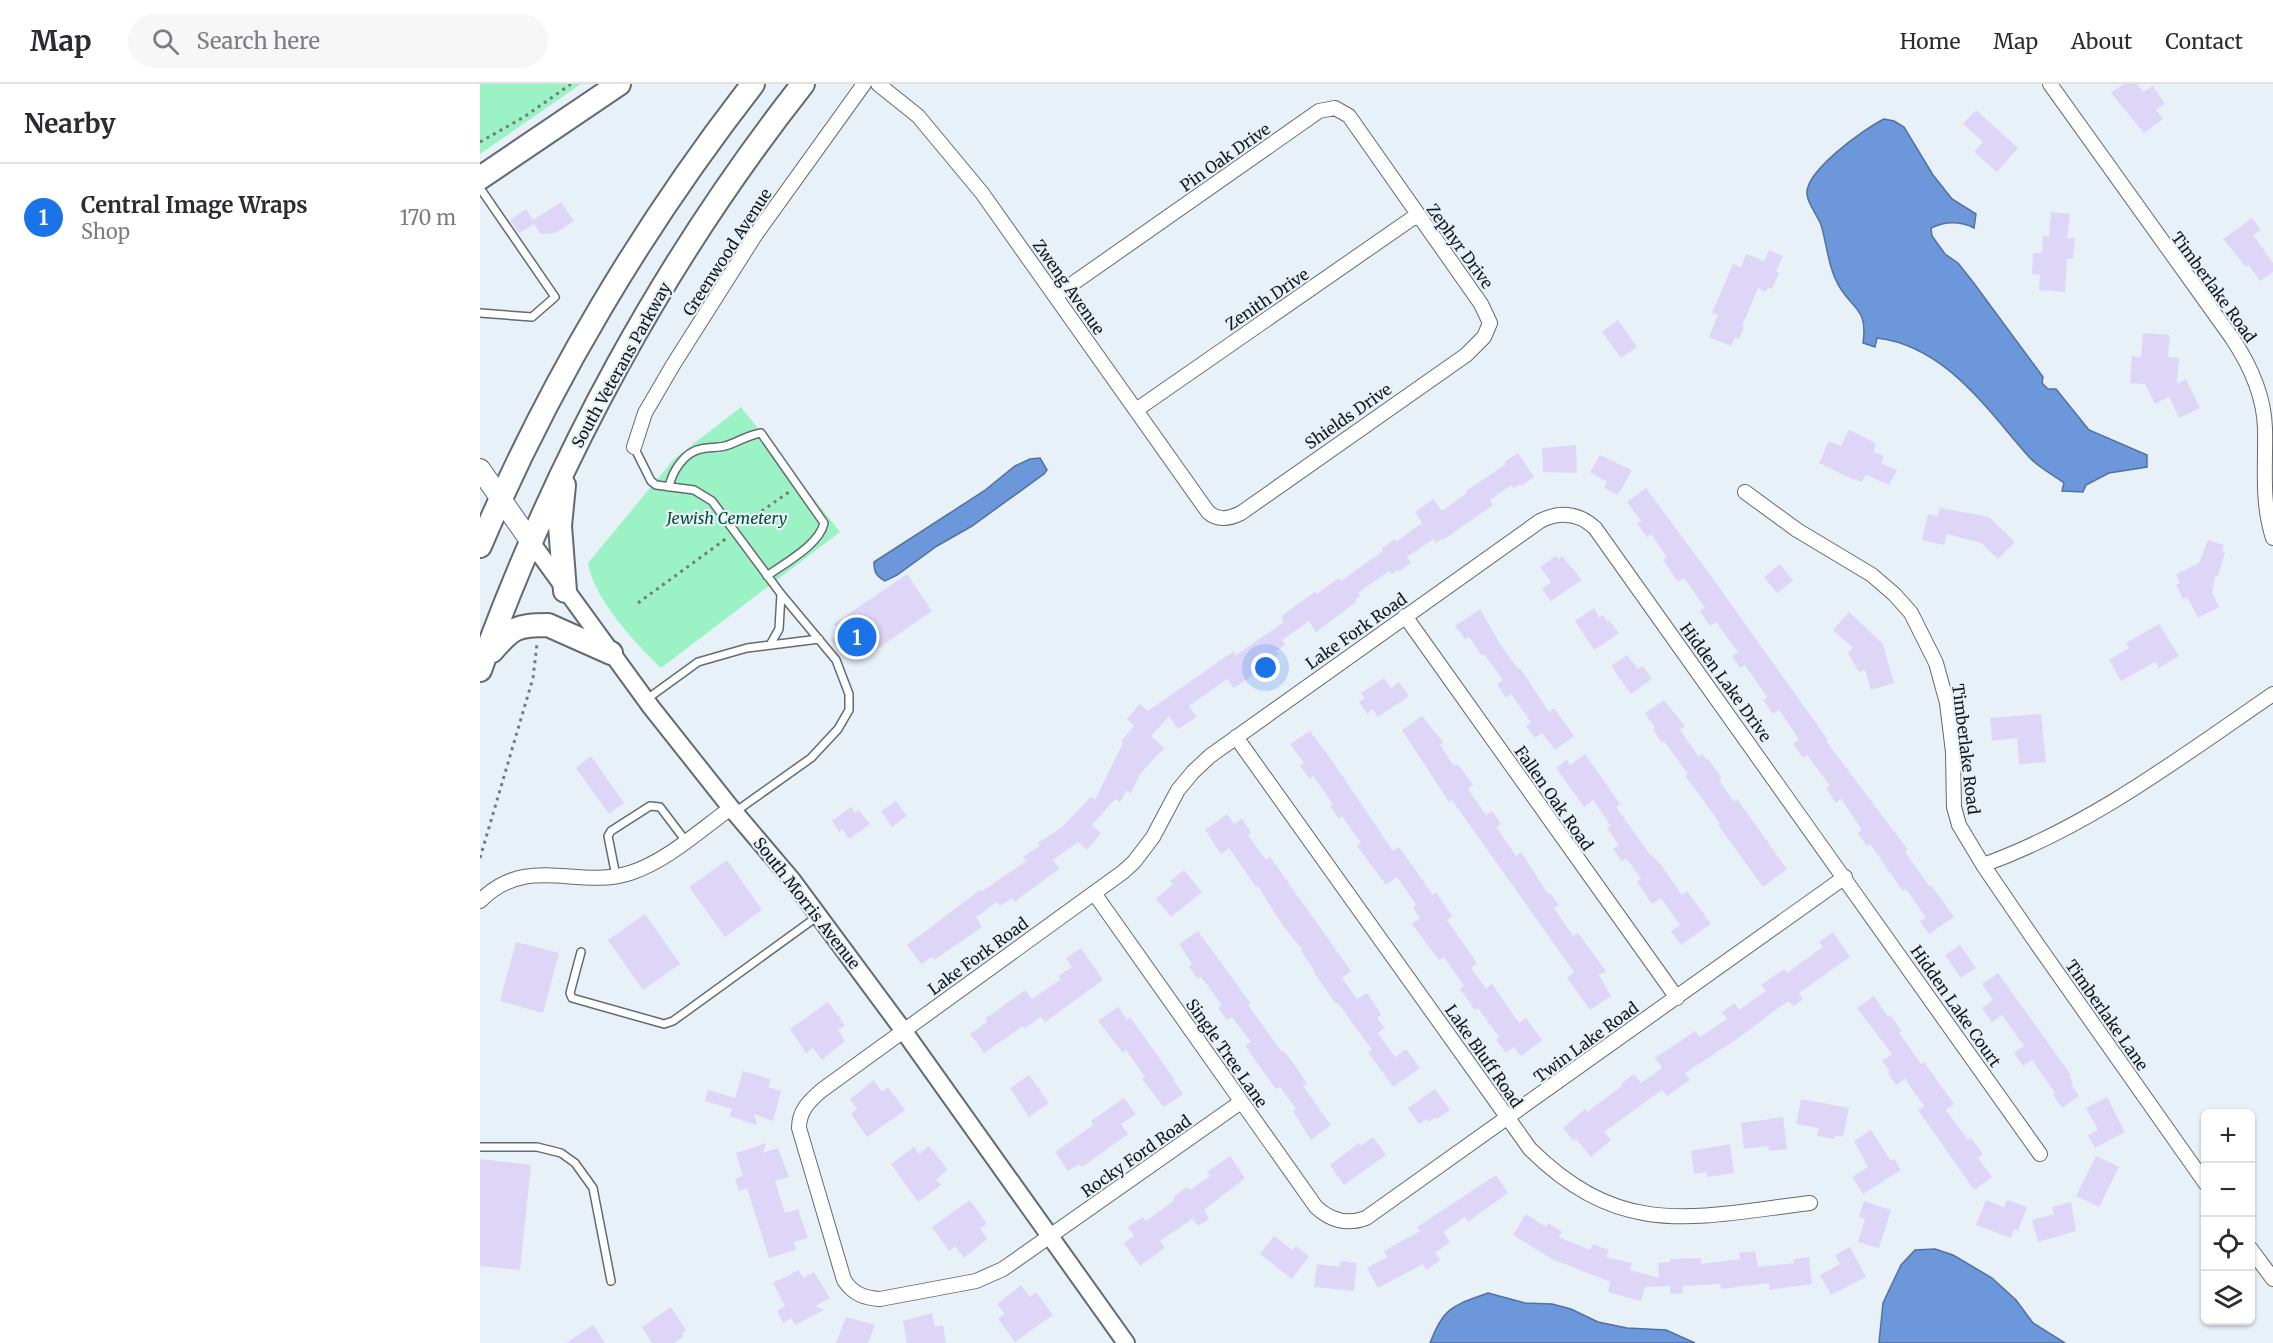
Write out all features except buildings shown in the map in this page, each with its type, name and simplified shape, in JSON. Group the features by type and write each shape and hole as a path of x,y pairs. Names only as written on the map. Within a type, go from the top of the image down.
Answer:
{"highway":[{"path":"480,178 619,84"},
{"path":"480,546 556,390 632,256 683,178 753,84"},
{"name":"South Veterans Parkway","path":"482,666 507,596 531,542 605,390 700,226 803,84"},
{"path":"565,591 560,526 566,466"},
{"path":"482,666 510,630 529,625 548,625 611,653"}],"main road":[{"name":"South Morris Avenue","path":"480,469 531,542"}],"street":[{"name":"Greenwood Avenue","path":"634,447 645,413 756,234 864,84"},
{"name":"Zweng Avenue","path":"878,84 918,116 982,193 1208,512 1219,518"},
{"name":"Timberlake Road","path":"2050,84 2232,338 2249,368 2259,393 2265,426 2264,493 2273,538"},
{"name":"Pin Oak Drive","path":"1055,296 1319,111 1335,108 1349,116 1396,184"},
{"name":"Zephyr Drive","path":"1396,184 1481,304 1490,323 1488,330"},
{"name":"Zenith Drive","path":"1136,410 1417,216"},
{"name":"Shields Drive","path":"1219,518 1241,513 1466,355 1488,330"},
{"name":"Timberlake Road","path":"1745,492 1797,530 1872,575 1911,613 1936,663 1947,703 1953,752 1954,807 1959,825 1983,865"},
{"name":"Lake Fork Road","path":"1050,1237 1003,1269 976,1281 880,1299 858,1295 844,1280 800,1128 800,1115 813,1097 1094,894 1134,862 1153,837 1172,800 1193,772 1236,737 1540,521 1556,514 1573,515"},
{"name":"Hidden Lake Drive","path":"1573,515 1589,522 1595,528 1845,878"},
{"name":"South Morris Avenue","path":"531,542 646,699 733,810 792,880 903,1030 1125,1343"},
{"name":"Fallen Oak Road","path":"1405,616 1677,998"},
{"path":"1983,865 2020,852 2079,822 2273,694"},
{"name":"Lake Bluff Road","path":"1236,737 1530,1149 1560,1177 1595,1199 1644,1214 1679,1217 1810,1203"},
{"path":"480,901 504,884 528,874 593,877 616,876 632,872 648,865 733,810"},
{"name":"Timberlake Lane","path":"1983,865 2201,1178"},
{"name":"Twin Lake Road","path":"1342,1221 1351,1222 1366,1218 1845,878"},
{"name":"Hidden Lake Court","path":"1845,878 2040,1154"},
{"name":"Single Tree Lane","path":"1094,894 1316,1207 1329,1217 1342,1221"},
{"name":"Rocky Ford Road","path":"1050,1237 1241,1102"},
{"path":"2255,1255 2273,1280"}],"lane":[{"path":"480,188 555,297 532,318 480,313"},
{"path":"669,487 671,475 691,453 699,449 724,446 761,433 824,523 822,532 816,539 767,576"},
{"path":"634,447 651,481 656,485 694,490 712,501 781,594 836,660 849,694 849,710 838,729 811,758 733,810"},
{"path":"770,645 779,629 781,594"},
{"path":"646,699 698,662 747,648 819,639"},
{"path":"616,876 608,836 611,831 650,806 660,807 685,840"},
{"path":"581,952 570,993 572,998 664,1024 673,1021 818,916"},
{"path":"480,1147 537,1147 561,1153 576,1163 593,1188 611,1281"}],"path":[{"path":"480,142 524,117 571,84"},
{"path":"638,603 798,486"},
{"path":"480,858 532,678 537,639"}],"green space":[{"path":"480,84 581,84 480,154"},
{"name":"Jewish Cemetery","path":"741,407 840,532 661,668 617,620 598,591 588,563 674,459"}],"water":[{"path":"1884,119 1894,121 1904,127 1933,175 1952,199 1976,214 1974,228 1958,223 1942,224 1931,228 1932,236 1945,254 1958,263 1973,282 2043,377 2042,383 2048,389 2056,389 2089,430 2147,455 2147,467 2109,473 2086,485 2083,492 2062,491 2064,483 2034,462 1981,401 1945,367 1902,344 1877,338 1875,347 1863,343 1864,331 1861,316 1839,286 1831,265 1821,224 1809,203 1807,194 1815,174 1825,163 1850,141"},
{"path":"1040,458 1047,470 1044,474 972,526 885,581 875,571 874,562 984,491 1015,466 1030,459"},
{"path":"1935,1249 1953,1255 1992,1278 2016,1300 2033,1323 2065,1343 1879,1343 1883,1303 1901,1265 1915,1250"},
{"path":"1488,1293 1525,1303 1552,1304 1571,1309 1598,1322 1627,1328 1666,1330 1695,1343 1430,1343 1445,1314 1466,1301"}],"place":[{"name":"Central Image Wraps","path":"857,637"}]}
